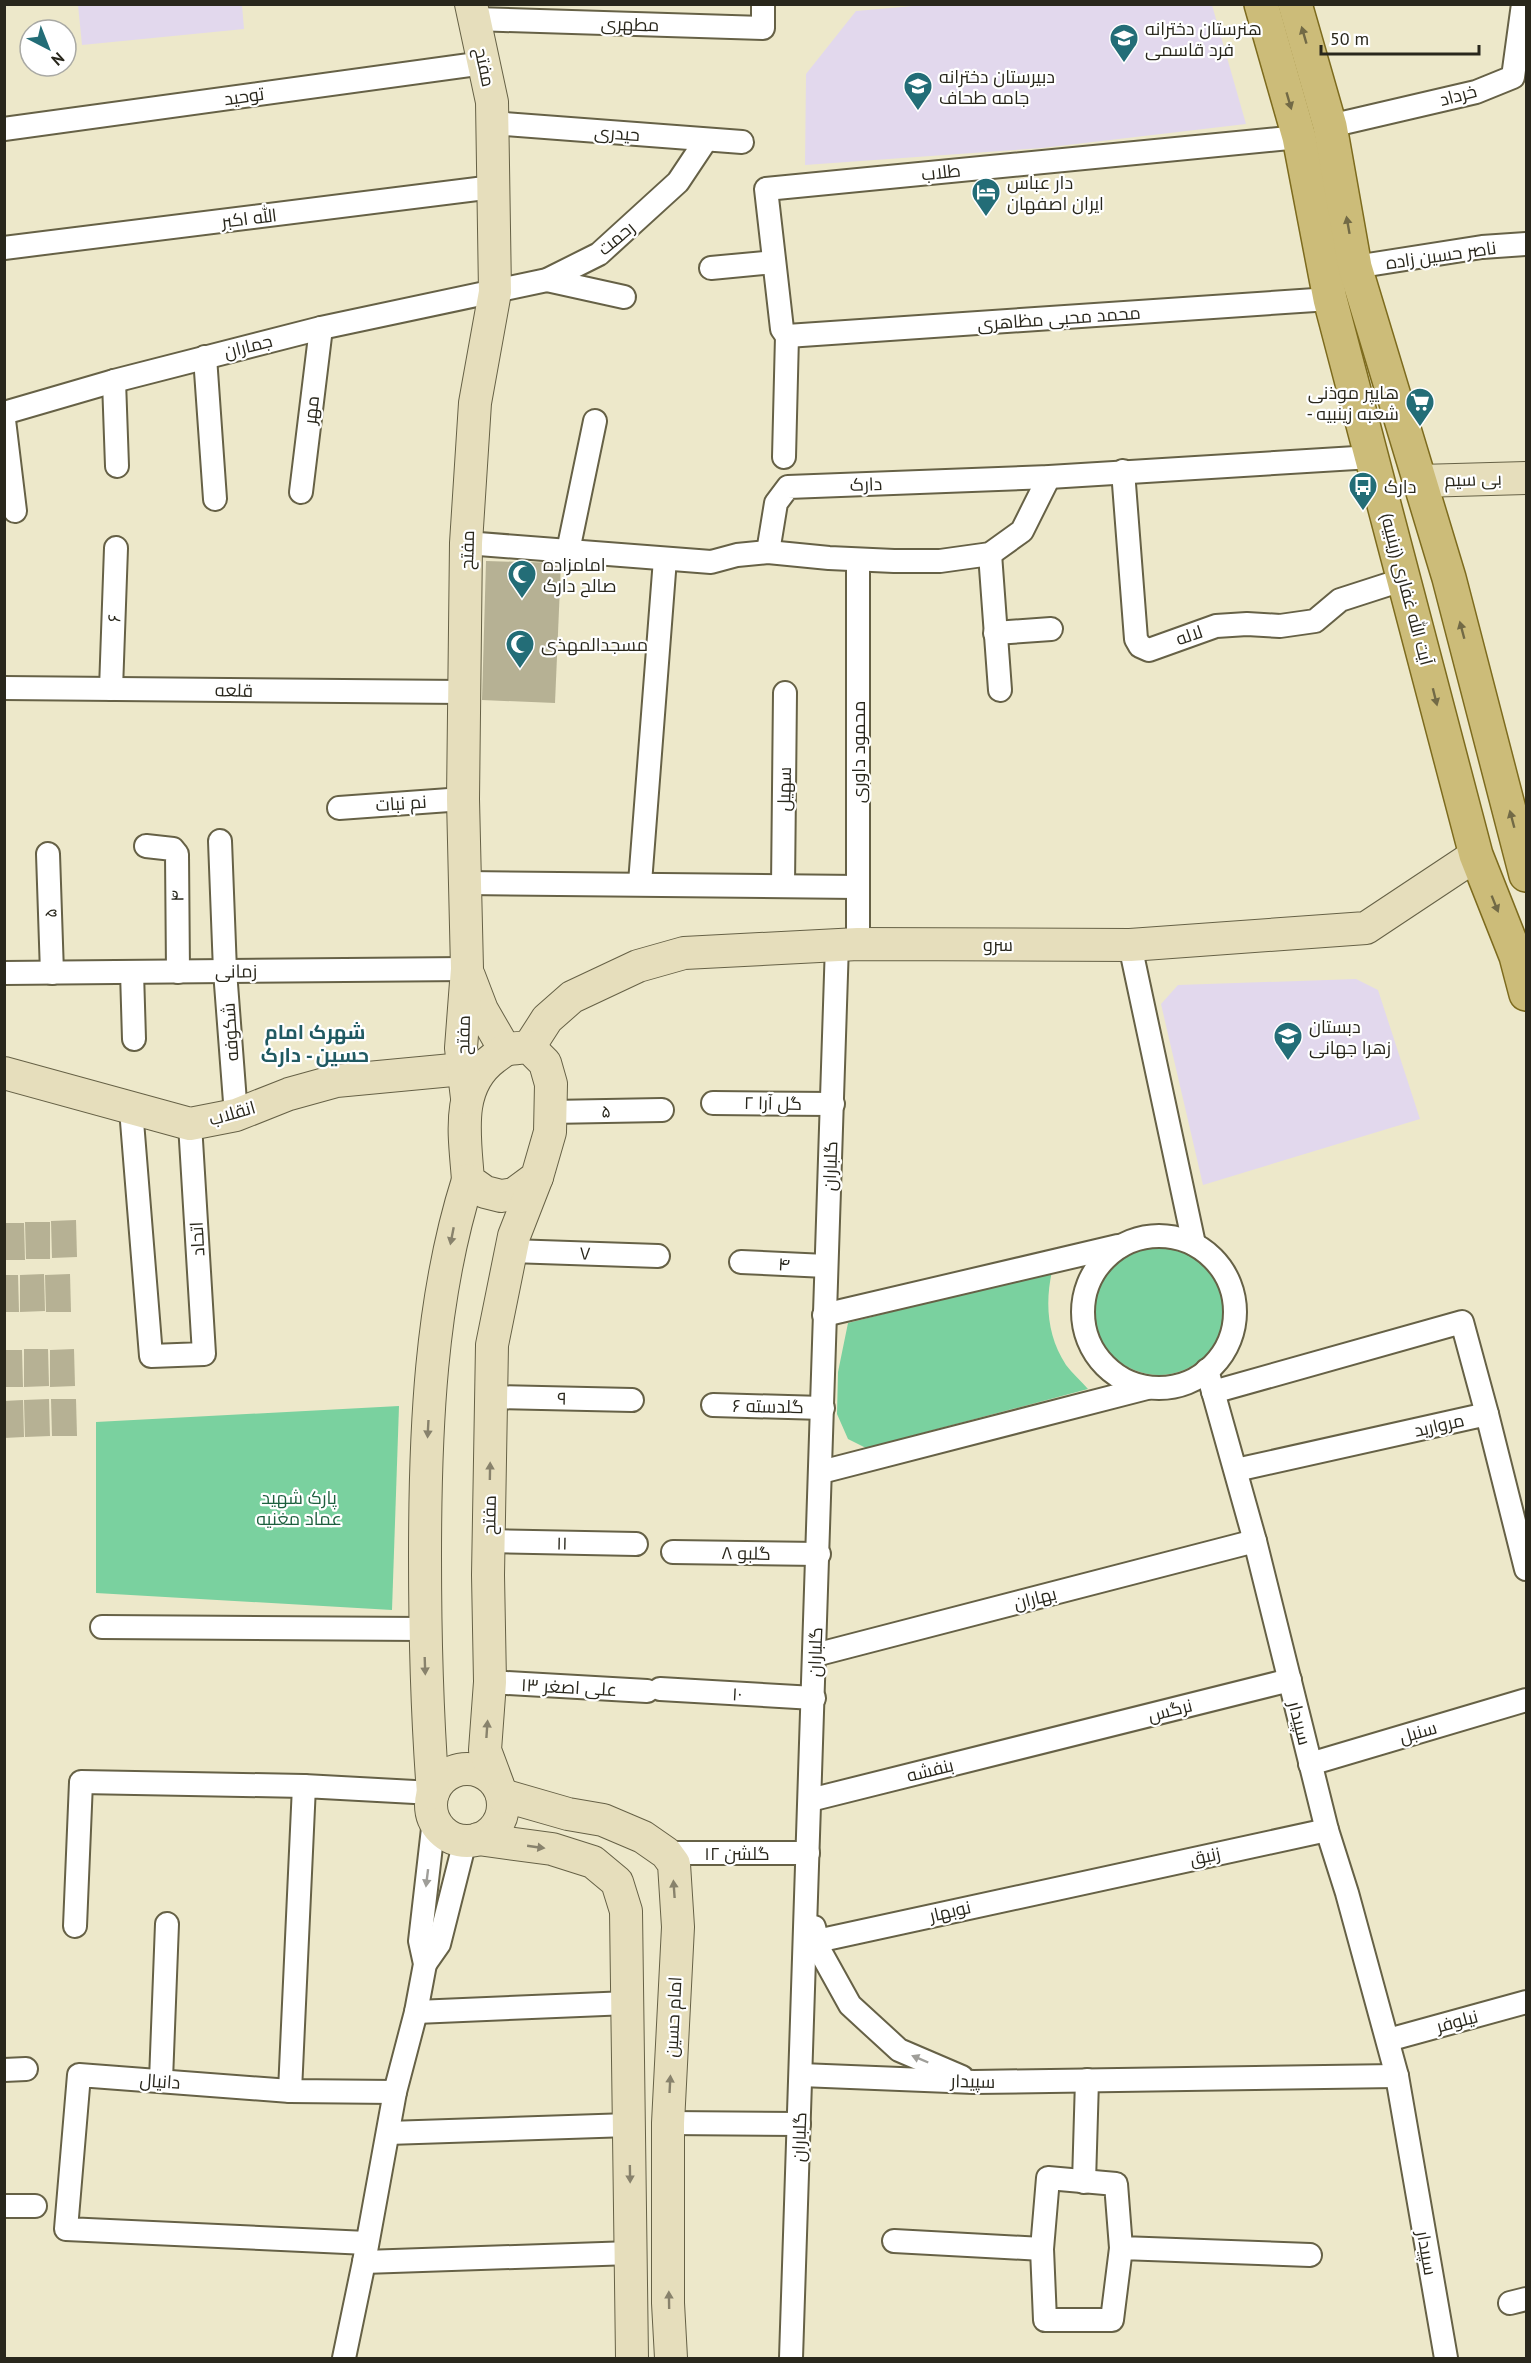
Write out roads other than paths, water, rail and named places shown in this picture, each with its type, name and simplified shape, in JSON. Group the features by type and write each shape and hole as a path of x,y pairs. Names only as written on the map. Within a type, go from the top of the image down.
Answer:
{"main road":[{"name":"آیت الله غفاری (زینبیه)","path":"1260,4 1299,137 1330,299 1476,855 1516,957 1527,994"},
{"path":"1295,4 1330,126 1355,267 1449,578 1527,875"},
{"path":"1317,225 1324,238 1330,261 1335,268 1343,273 1350,272 1355,267"},
{"path":"1341,337 1350,323 1358,323 1364,329 1383,363"}],"street":[{"name":"مطهری","path":"473,12 616,14 763,28 763,4"},
{"name":"خرداد","path":"1330,126 1520,81 1523,4"},
{"name":"مفتح","path":"465,1084 461,1048 467,969 463,799 466,543 475,403 495,292 492,102 473,12"},
{"name":"توحید","path":"4,129 484,63"},
{"name":"حیدری","path":"492,123 742,142"},
{"name":"طلاب","path":"784,457 787,336 782,328 766,189 1299,137"},
{"name":"رحمت","path":"495,292 547,280 599,254 678,182 706,140"},
{"name":"الله اکبر","path":"4,248 493,187"},
{"name":"ناصر حسین زاده","path":"1355,267 1482,248 1527,244"},
{"path":"711,268 774,262"},
{"path":"547,280 624,297"},
{"name":"جماران","path":"4,413 114,381 321,328 495,292"},
{"name":"محمد محبی مظاهری","path":"787,336 1330,299"},
{"name":"مهر","path":"301,492 321,328"},
{"path":"206,357 215,500"},
{"path":"114,381 117,466"},
{"path":"4,420 15,511"},
{"path":"568,551 595,421"},
{"name":"دارک","path":"768,552 776,503 788,487 1049,477 1372,457"},
{"name":"لاله","path":"1123,471 1136,639 1140,646 1149,650 1216,626 1247,624 1280,626 1314,621 1340,600 1405,579"},
{"path":"466,543 711,562 736,555 768,552 858,560 940,561 990,554 1022,531 1049,477"},
{"name":"بی سیم","path":"1420,481 1527,478"},
{"name":"۶","path":"111,689 117,548"},
{"path":"990,554 1000,690"},
{"path":"640,883 665,559"},
{"name":"محمود داوری","path":"848,944 858,887 858,560"},
{"path":"995,633 1051,629"},
{"name":"قلعه","path":"4,688 464,692"},
{"name":"سهیل","path":"783,886 785,693"},
{"name":"نم نبات","path":"339,808 463,799"},
{"name":"شکوفه","path":"220,841 225,971 236,1115"},
{"name":"۴","path":"146,846 173,849 177,854 178,972"},
{"name":"۵","path":"48,854 52,973"},
{"name":"سرو","path":"517,1049 572,997 638,966 684,953 848,944 1130,945 1366,928 1476,855"},
{"path":"466,883 858,887"},
{"name":"گلباران","path":"791,2358 832,1104 848,944"},
{"path":"1130,945 1194,1244"},
{"path":"467,969 482,1010 517,1049 545,1063 551,1084 550,1132 537,1176 514,1194 501,1196 485,1192 468,1180"},
{"name":"زمانی","path":"4,973 467,969"},
{"path":"132,972 134,1039"},
{"path":"344,2358 366,2253 395,2092 416,2012 425,1964 420,1941 434,1806 425,1629 428,1425 437,1331 453,1231 468,1180 465,1143 465,1084 473,1080 484,1065 517,1049"},
{"name":"انقلاب","path":"4,1073 190,1124 236,1115 289,1094 336,1080 465,1084"},
{"name":"گل آرا ۲","path":"713,1103 832,1104"},
{"name":"اتحاد","path":"131,1109 151,1356 204,1354 190,1124"},
{"name":"۵","path":"550,1112 662,1110"},
{"name":"مفتح","path":"500,1790 485,1750 490,1682 489,1541 492,1345 514,1236 537,1176"},
{"path":"821,1472 1147,1388 1173,1387 1198,1378 1218,1361 1230,1340 1235,1316 1233,1292 1223,1270 1207,1252 1185,1240 1162,1235 1138,1238 1116,1249 1098,1265 1086,1289 1082,1315 1087,1341 1101,1363 1122,1379 1147,1388"},
{"path":"824,1315 1124,1245"},
{"name":"۷","path":"511,1251 658,1256"},
{"name":"۴","path":"741,1262 826,1266"},
{"path":"1213,1392 1462,1322 1486,1414"},
{"name":"سپیدار","path":"1207,1370 1255,1541 1327,1830 1347,1893 1397,2076 1446,2358"},
{"name":"۹","path":"491,1396 632,1400"},
{"name":"گلدسته ۶","path":"713,1405 823,1408"},
{"name":"مروارید","path":"1236,1470 1486,1414 1527,1569"},
{"name":"۱۱","path":"489,1541 636,1544"},
{"name":"بهاران","path":"815,1655 1255,1541"},
{"name":"گلبو ۸","path":"673,1552 819,1554"},
{"path":"102,1627 425,1629"},
{"name":"نرگس","path":"1050,1740 1290,1680"},
{"name":"علی اصغر ۱۳","path":"490,1682 653,1690"},
{"name":"۱۰","path":"653,1690 814,1698"},
{"name":"سنبل","path":"1310,1764 1527,1700"},
{"name":"بنفشه","path":"810,1800 1050,1740"},
{"path":"632,2358 626,1911 617,1882 592,1862 552,1849 471,1840 447,1834 434,1806 444,1777 463,1769 483,1772 500,1790 567,1814 603,1820 643,1837 666,1853"},
{"path":"75,1926 81,1782 304,1786 434,1806"},
{"path":"290,2091 304,1786"},
{"path":"471,1840 488,1834 501,1817 503,1806 500,1790"},
{"name":"زنبق","path":"1082,1881 1327,1830"},
{"path":"425,1964 439,1944 471,1840"},
{"name":"گلشن ۱۲","path":"666,1853 808,1853"},
{"name":"امام حسین","path":"666,1853 674,1864 678,1927 668,2123 668,2303 671,2358"},
{"name":"نوبهار","path":"817,1941 1082,1881"},
{"path":"806,1899 820,1951 850,2005 899,2050 974,2082"},
{"path":"160,2080 167,1924"},
{"name":"نیلوفر","path":"1388,2040 1527,2002"},
{"path":"416,2012 628,2003"},
{"name":"دانیال","path":"366,2253 66,2229 79,2075 290,2091 395,2092"},
{"name":"سپیدار","path":"801,2075 974,2082 1397,2076"},
{"path":"1083,2181 1087,2080"},
{"path":"668,2123 799,2124"},
{"path":"388,2133 629,2125"},
{"path":"1048,2178 1116,2184 1121,2248 1112,2320 1046,2320 1042,2248 1048,2178"},
{"path":"4,2206 35,2206"},
{"path":"894,2241 1042,2248"},
{"path":"1121,2248 1310,2256"},
{"path":"366,2253 631,2253"}],"place":[{"name":"هنرستان دخترانه فرد قاسمی","path":"1124,64"},
{"name":"دبیرستان دخترانه جامه طحاف","path":"918,112"},
{"name":"دار عباس ایران اصفهان","path":"986,218"},
{"name":"هایپر موذنی - شعبه زینبیه","path":"1420,428"},
{"name":"دارک","path":"1363,512"},
{"name":"امامزاده صالح دارک","path":"522,600"},
{"name":"مسجدالمهذی","path":"520,670"},
{"name":"دبستان زهرا جهانی","path":"1288,1062"}],"district":[{"name":"شهرک امام حسین - دارک","path":"315,1044"}],"park label":[{"name":"پارک شهید عماد مغنیه","path":"299,1507"}]}
